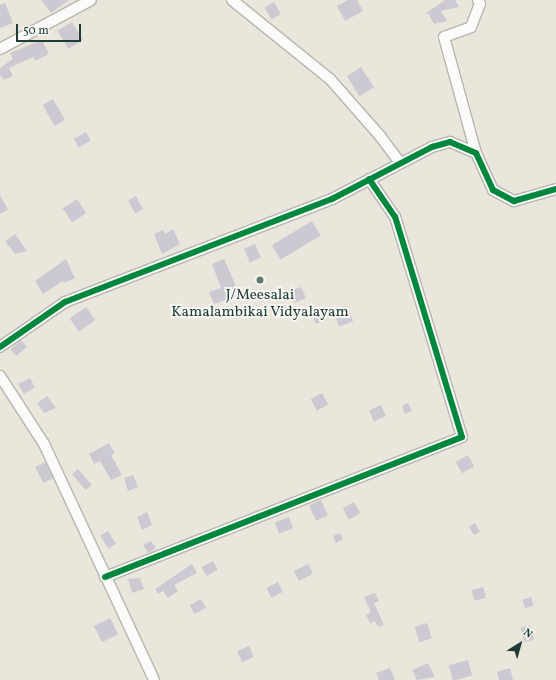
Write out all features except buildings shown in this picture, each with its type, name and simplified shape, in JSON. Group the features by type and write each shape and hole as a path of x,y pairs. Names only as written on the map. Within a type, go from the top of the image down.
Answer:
{"street":[{"path":"0,49 91,0"},
{"path":"232,0 330,79 380,136 400,163"},
{"path":"478,0 480,4 471,27 444,37 476,153 493,190 514,201 556,189"},
{"path":"0,347 65,302 332,199 432,147 450,142 476,153"},
{"path":"105,577 462,437 395,217 369,180"},
{"path":"0,376 44,444 154,680"}],"cycle path":[{"path":"0,347 65,302 332,199 432,147 450,142 476,153 493,190 514,201 556,189"},
{"path":"105,577 462,437 395,217 369,179"}],"place":[{"name":"J/Meesalai Kamalambikai Vidyalayam","path":"260,280"}]}
